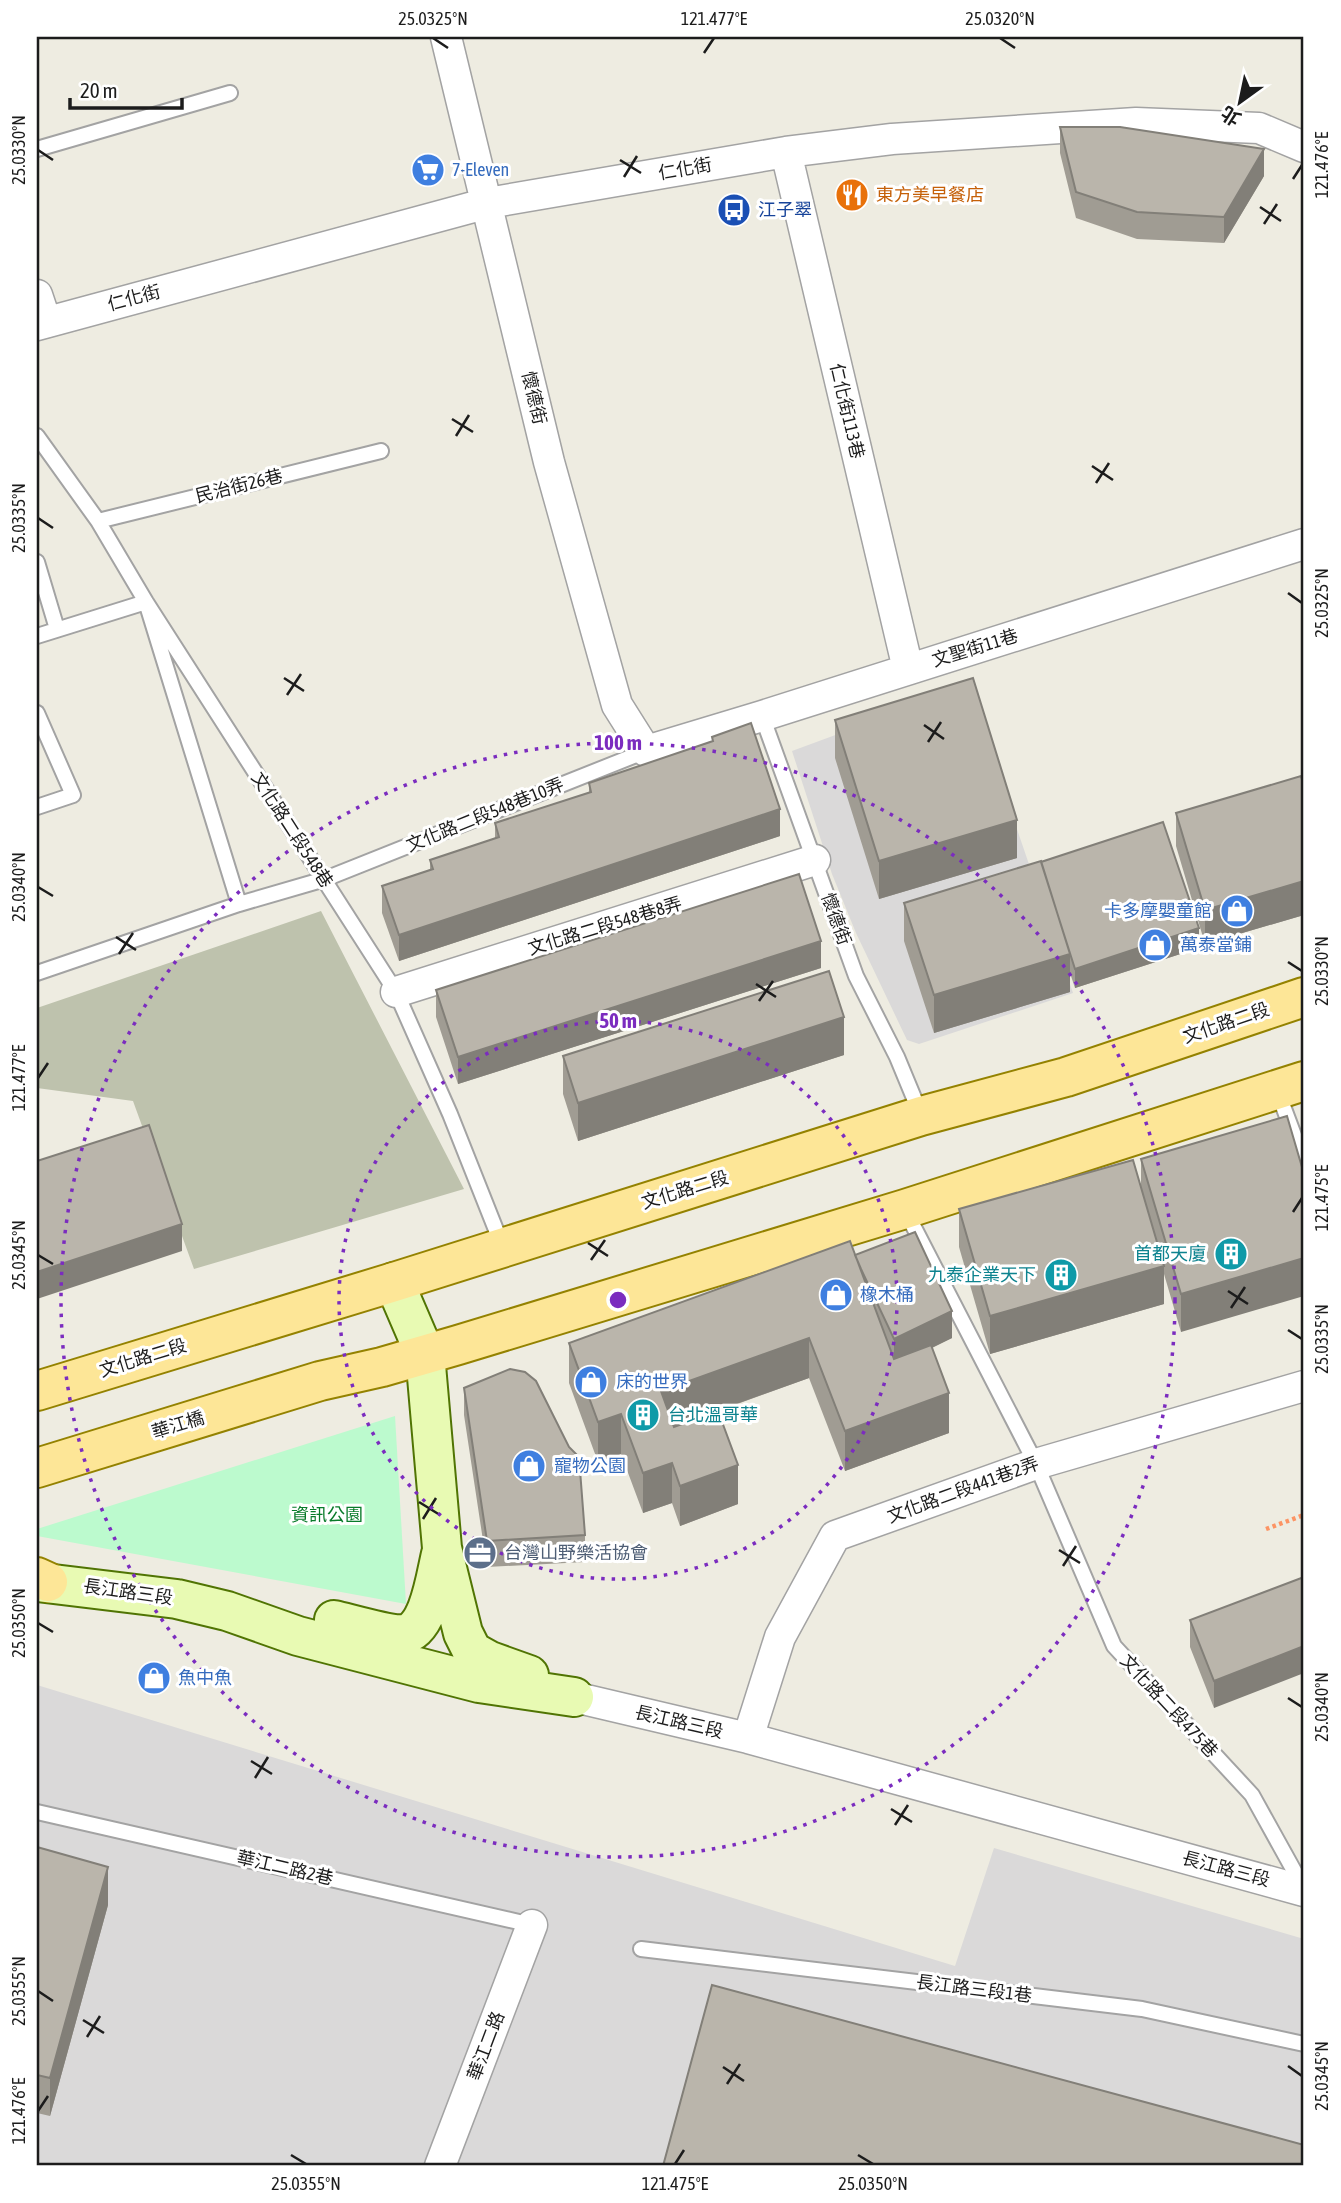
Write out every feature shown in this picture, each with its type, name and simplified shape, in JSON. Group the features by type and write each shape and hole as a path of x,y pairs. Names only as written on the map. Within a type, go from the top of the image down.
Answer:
{"main road":[{"name":"文化路二段","path":"46,1385 394,1282 922,1116 1066,1077 1304,997"},
{"path":"425,1354 905,1209 1290,1085"},
{"name":"華江橋","path":"37,1468 320,1381 425,1354"}],"street":[{"name":"懷德街","path":"446,37 549,462 617,705 646,751"},
{"name":"仁化街","path":"40,314 488,202 786,152 892,139 1136,123 1259,128 1304,147"},
{"name":"仁化街113巷","path":"786,152 908,669"},
{"name":"文聖街11巷","path":"646,751 1304,544"},
{"name":"文化路二段548巷8弄","path":"396,992 814,860"},
{"path":"394,1282 425,1354 442,1548 463,1633 472,1651 490,1661 542,1679 574,1697"},
{"name":"文化路二段441巷2弄","path":"748,1738 780,1637 835,1536 1036,1464 1304,1387"},
{"path":"227,1611 303,1613 404,1634 415,1629 426,1614 442,1548"},
{"name":"長江路三段","path":"40,1580 177,1599 227,1611 299,1636 480,1683 574,1697 748,1738 1304,1890"},
{"name":"華江二路","path":"440,2166 532,1925"}],"lane":[{"path":"37,149 230,93"},
{"name":"文化路二段548巷","path":"37,436 98,521 146,602 396,992 450,1114 503,1247"},
{"name":"民治街26巷","path":"98,521 381,451"},
{"path":"37,562 57,629"},
{"path":"37,636 146,602 239,904"},
{"path":"37,713 73,795 37,807"},
{"name":"懷德街","path":"762,716 856,976 897,1057 922,1116"},
{"name":"文化路二段548巷10弄","path":"37,973 239,904 324,879 646,751"},
{"path":"1290,1085 1304,1162"},
{"name":"文化路二段475巷","path":"905,1209 1036,1464 1114,1646 1252,1795 1304,1890"},
{"name":"華江二路2巷","path":"37,1812 532,1925"},
{"name":"長江路三段1巷","path":"641,1949 1142,2009 1304,2044"}],"path":[{"path":"1266,1529 1304,1516"}],"shaded area":[{"path":"960,689 977,712 1073,993 919,1044 907,1040 856,933 832,874 792,751"},
{"path":"321,911 464,1189 194,1269 133,1101 37,1088 37,1008"},
{"path":"37,1685 955,1966 994,1848 1304,1939 1304,2166 37,2166"}],"green space":[{"name":"資訊公園","path":"395,1416 406,1604 37,1536 37,1529"}],"building":[{"path":"1060,127 1120,127 1264,149 1224,217 1137,212 1076,192"},
{"path":"973,678 1017,820 879,861 835,720"},
{"path":"751,723 780,809 399,935 382,886 433,869 430,860 499,837 495,823 591,792 589,783 713,741 712,737"},
{"path":"1301,776 1304,787 1304,881 1205,910 1176,813"},
{"path":"1163,822 1199,928 1075,969 1041,862"},
{"path":"1041,861 1070,954 934,995 904,903"},
{"path":"799,874 821,941 458,1057 436,990"},
{"path":"829,971 844,1017 578,1103 563,1056"},
{"name":"首都天廈","path":"1287,1116 1304,1174 1304,1258 1181,1294 1141,1159"},
{"path":"149,1125 182,1224 37,1272 37,1161"},
{"name":"九泰企業天下","path":"1133,1160 1164,1266 990,1316 959,1209"},
{"path":"915,1232 952,1311 894,1339 855,1255"},
{"path":"850,1241 894,1359 931,1345 949,1393 845,1431 809,1338 661,1391 674,1427 718,1411 738,1465 680,1486 672,1463 643,1473 621,1414 598,1422 569,1343"},
{"path":"510,1369 525,1372 536,1381 569,1447 579,1457 585,1535 487,1541 464,1388"},
{"path":"1304,1577 1304,1646 1214,1681 1190,1620"},
{"path":"37,1847 108,1867 50,2078 37,2075"},
{"path":"712,1985 1304,2145 1304,2166 663,2166"}],"place":[{"name":"7-Eleven","path":"428,170"},
{"name":"東方美早餐店","path":"852,195"},
{"name":"江子翠","path":"734,210"},
{"name":"卡多摩嬰童館","path":"1237,911"},
{"name":"萬泰當鋪","path":"1155,945"},
{"name":"首都天廈","path":"1231,1254"},
{"name":"九泰企業天下","path":"1061,1275"},
{"name":"橡木桶","path":"836,1295"},
{"name":"床的世界","path":"591,1382"},
{"name":"台北溫哥華","path":"643,1415"},
{"name":"寵物公園","path":"529,1466"},
{"name":"台灣山野樂活協會","path":"480,1553"},
{"name":"魚中魚","path":"154,1678"}]}
